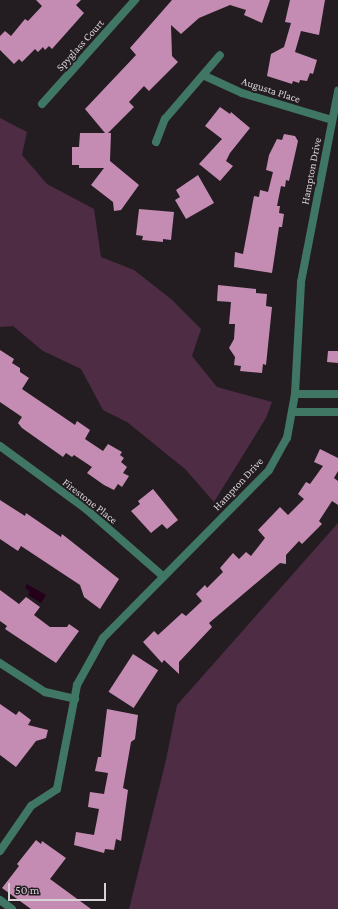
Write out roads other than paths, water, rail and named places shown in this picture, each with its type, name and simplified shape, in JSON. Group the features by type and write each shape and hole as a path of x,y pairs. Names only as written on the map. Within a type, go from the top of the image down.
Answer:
{"street":[{"name":"Spyglass Court","path":"42,104 135,0"},
{"path":"156,142 165,119 205,76 220,55"},
{"name":"Augusta Place","path":"205,76 242,93 332,120"},
{"name":"Hampton Drive","path":"0,851 31,806 57,789 77,685 103,638 269,470 287,438 295,394 301,282 338,91"},
{"path":"295,394 338,394"},
{"path":"292,412 338,412"},
{"name":"Firestone Place","path":"0,446 86,509 164,577"},
{"path":"0,662 45,692 74,699"},
{"path":"0,900 12,909"}]}
